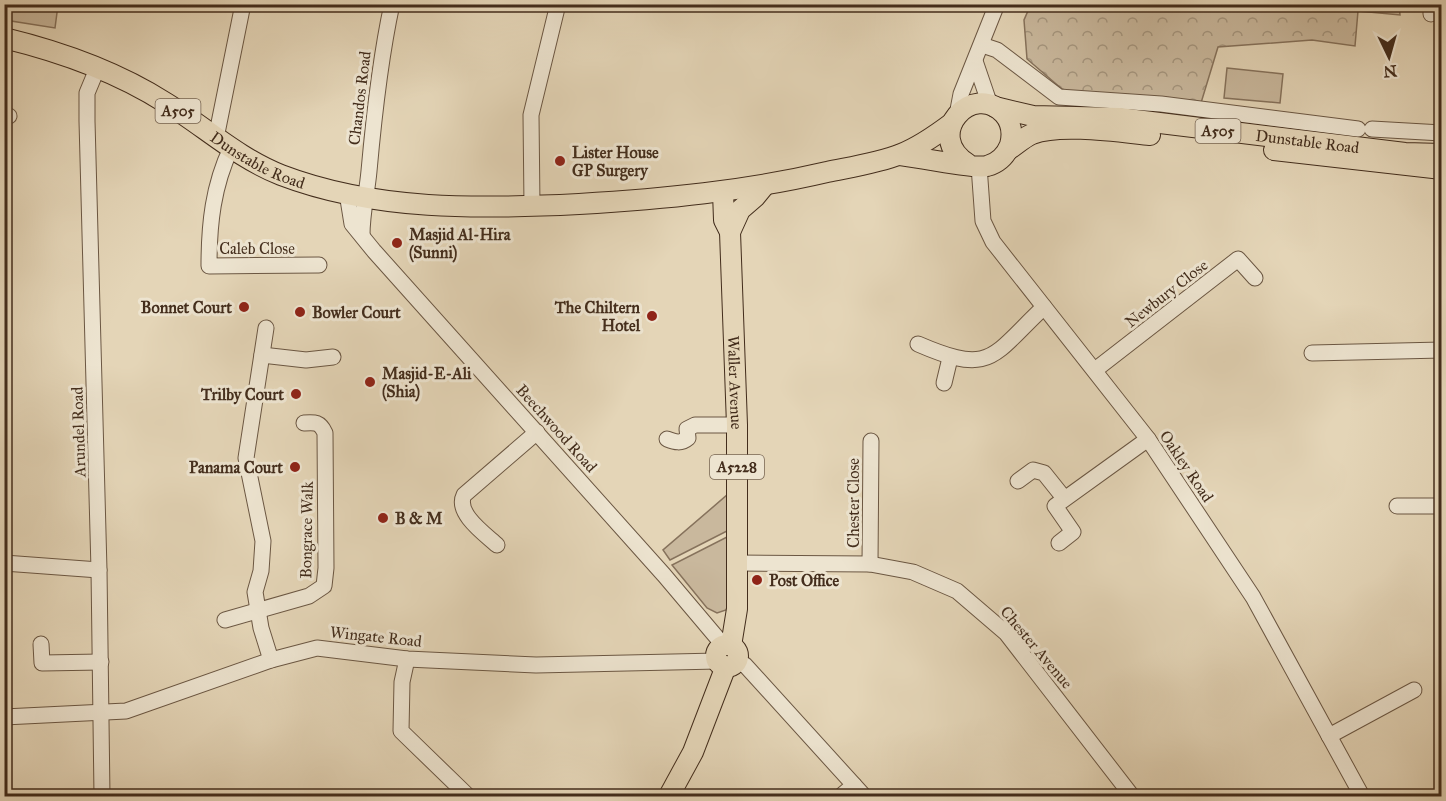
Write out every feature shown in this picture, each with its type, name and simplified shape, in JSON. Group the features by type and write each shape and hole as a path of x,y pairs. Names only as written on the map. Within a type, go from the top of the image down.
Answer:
{"main road":[{"name":"Dunstable Road","path":"4,38 59,51 97,69 116,74 167,103 224,143 279,174 366,197 460,208 532,206"},
{"path":"972,105 992,106 1009,121 1011,141 1008,150 996,162 973,165 960,159 950,142 954,119 972,105"},
{"name":"Dunstable Road","path":"992,106 1033,116 1119,118 1405,153 1442,154"},
{"name":"A505","path":"532,206 723,192 764,186 900,155 927,141 954,119"},
{"name":"Dunstable Road","path":"1008,150 1030,135 1042,131 1096,130 1442,169"},
{"name":"A505","path":"900,155 973,165"},
{"path":"730,232 740,210 764,186"},
{"name":"Waller Avenue","path":"669,796 693,752 727,656 737,609 737,425 730,232 724,220 723,192"}],"street":[{"path":"224,143 243,4"},
{"name":"Chandos Road","path":"366,197 377,90 392,4"},
{"path":"532,206 531,115 558,4"},
{"path":"954,119 961,94 997,4"},
{"name":"Dunstable Road","path":"981,45 997,50 1059,97 1161,105 1365,129 1442,133"},
{"path":"975,61 982,88 992,106"},
{"name":"Arundel Road","path":"97,69 87,93 87,121 99,570 102,796"},
{"name":"Caleb Close","path":"224,143 213,197 210,266 319,265"},
{"name":"Oakley Road","path":"973,165 980,203 993,242 1148,439 1253,597 1362,796"},
{"name":"Beechwood Road","path":"347,193 352,224 702,619 727,656 745,665 859,791"},
{"path":"362,235 362,213 366,197"},
{"name":"Newbury Close","path":"1095,370 1238,260 1255,278"},
{"path":"918,344 950,358 974,362 1001,350 1044,307"},
{"path":"266,328 246,458 263,541 261,572 255,592 272,660"},
{"path":"1312,353 1442,350"},
{"path":"262,355 306,360 333,357"},
{"path":"944,383 950,358"},
{"name":"Bongrace Walk","path":"225,620 309,596 324,586 326,567 325,433 322,426 316,422 304,423"},
{"path":"667,439 676,442 684,441 688,438 687,429 695,425 737,425"},
{"path":"497,545 479,529 462,508 461,502 464,495 537,432"},
{"path":"1059,543 1073,532 1055,506 1148,439"},
{"name":"Chester Close","path":"870,564 871,441"},
{"path":"1018,482 1033,470 1044,472 1064,498"},
{"path":"1397,506 1442,506"},
{"path":"4,563 99,570"},
{"name":"Chester Avenue","path":"737,563 870,564 893,567 935,580 957,591 990,617 1024,655 1132,796"},
{"path":"702,619 721,627 737,609"},
{"path":"41,644 42,663 101,662"},
{"name":"Wingate Road","path":"4,717 102,714 126,711 272,660 317,648 407,659 536,665 727,656"},
{"path":"407,659 402,682 401,730 468,796"},
{"path":"1329,736 1414,690"},
{"path":"841,796 859,791"}],"green space":[{"path":"1031,4 1399,4 1400,15 1358,11 1355,46 1312,40 1218,47 1201,103 1136,95 1071,92 1062,89 1027,59 1024,20"},
{"path":"4,5 58,5 55,28 5,20"},
{"path":"1227,68 1283,74 1280,103 1224,98"},
{"path":"727,495 727,531 670,560 663,550"},
{"path":"727,537 728,605 726,610 717,613 707,608 672,565"}],"place":[{"name":"Lister House GP Surgery","path":"560,161"},
{"name":"Masjid Al-Hira (Sunni)","path":"397,243"},
{"name":"Bonnet Court","path":"244,307"},
{"name":"Bowler Court","path":"300,312"},
{"name":"The Chiltern Hotel","path":"652,316"},
{"name":"Masjid-E-Ali (Shia)","path":"370,382"},
{"name":"Trilby Court","path":"296,394"},
{"name":"Panama Court","path":"295,467"},
{"name":"B & M","path":"383,518"},
{"name":"Post Office","path":"757,580"}]}
